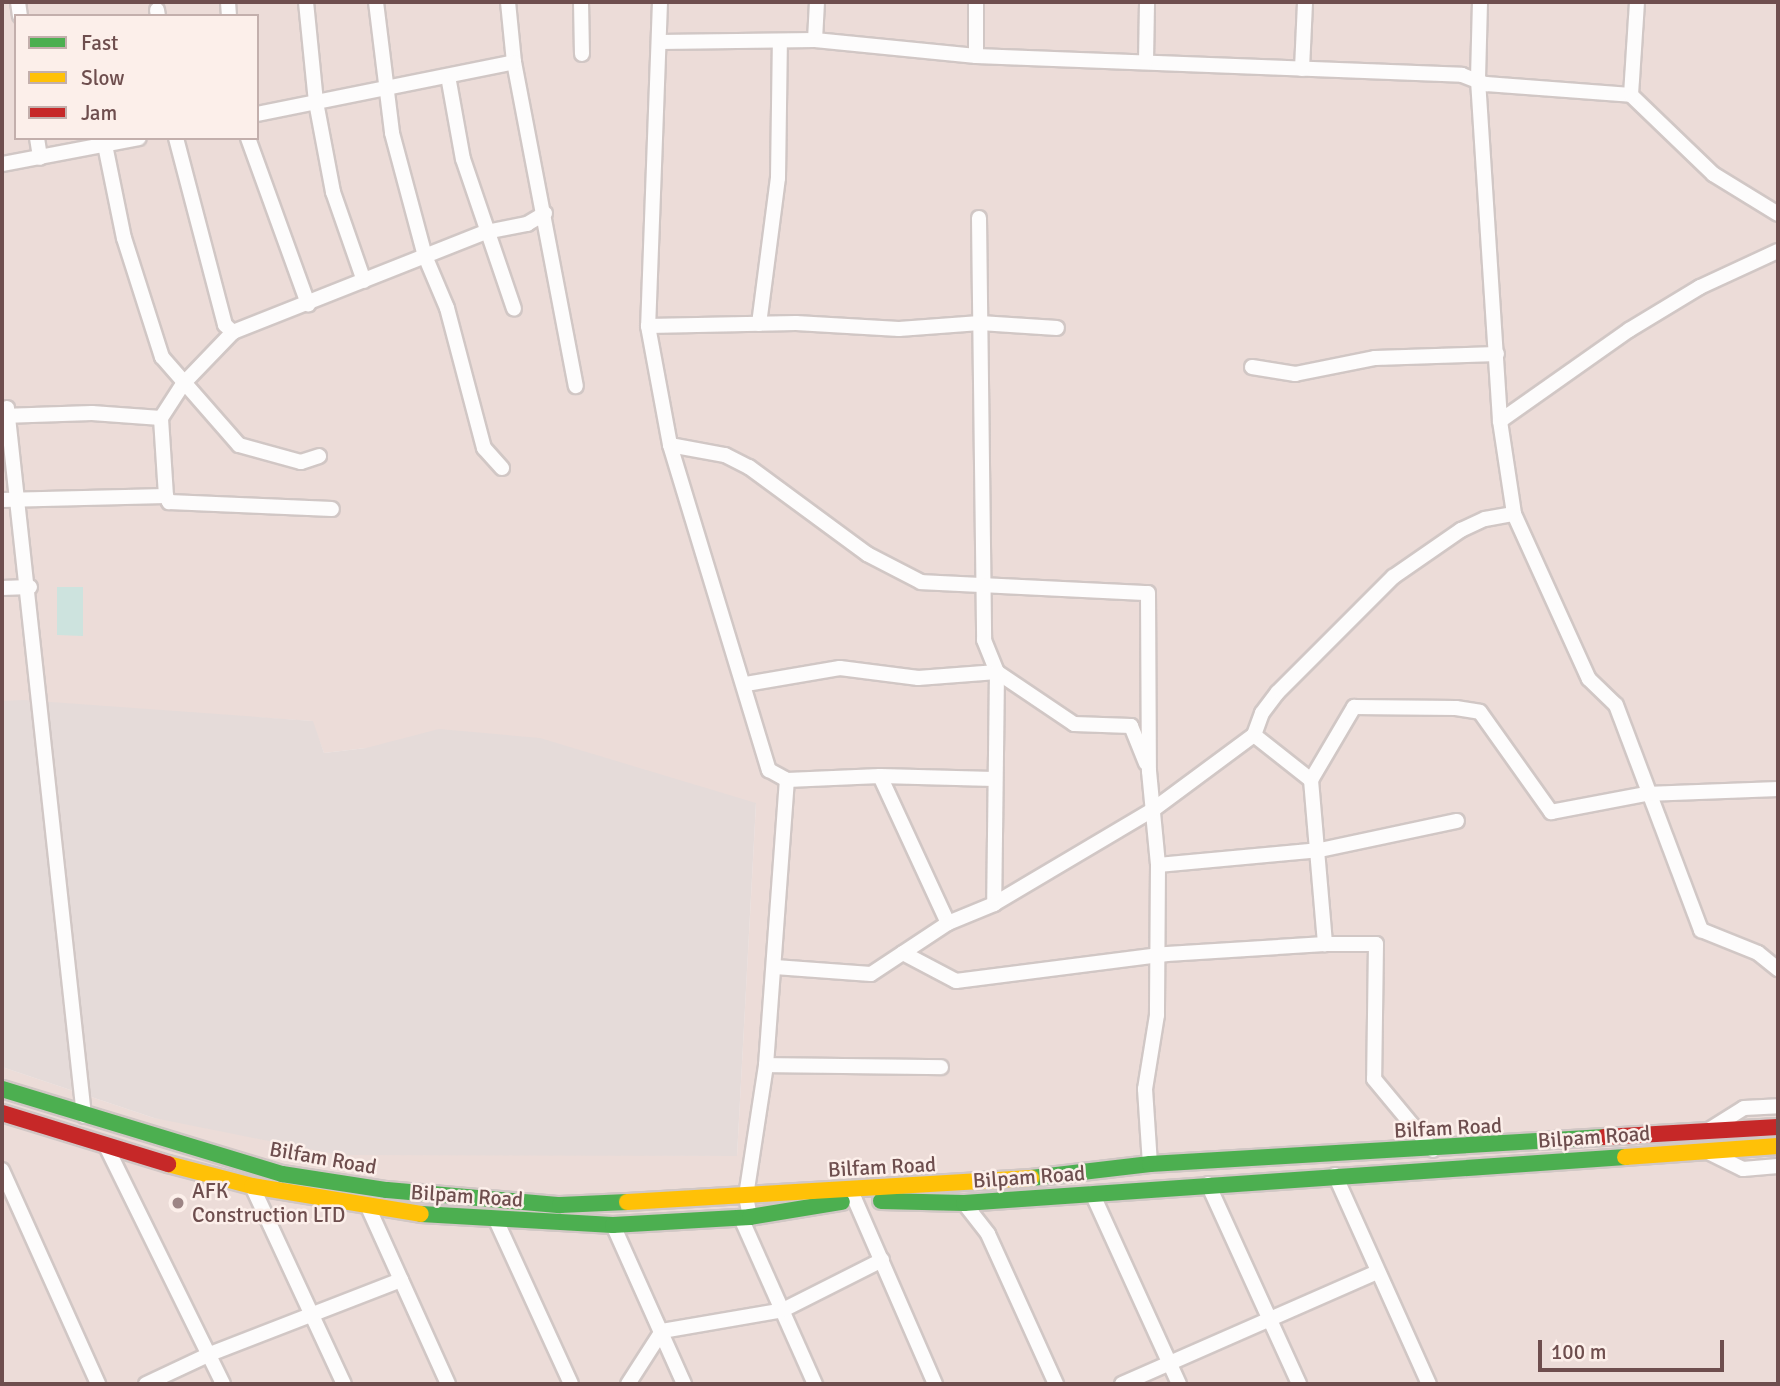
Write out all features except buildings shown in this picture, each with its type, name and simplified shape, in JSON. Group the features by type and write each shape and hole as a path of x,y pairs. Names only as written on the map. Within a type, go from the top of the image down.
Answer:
{"main road":[{"name":"Bilfam Road","path":"2,1089 282,1174 387,1190 560,1205 746,1196 850,1196 1058,1177 1150,1164 1433,1150 1778,1127"},
{"name":"Bilpam Road","path":"2,1113 106,1146 252,1186 369,1209 496,1220 613,1225 745,1217 850,1196 964,1203 1778,1146"}],"street":[{"path":"306,2 316,102 333,192 364,281"},
{"path":"376,2 389,89 392,133 425,256 447,308 484,448 502,467"},
{"path":"508,2 514,62 576,386"},
{"path":"582,2 582,54"},
{"path":"660,2 648,326 670,445 746,684 769,770 787,780 880,776 994,779"},
{"path":"815,40 817,2"},
{"path":"976,2 976,56"},
{"path":"1146,61 1147,2"},
{"path":"1302,69 1305,2"},
{"path":"1480,2 1478,80 1500,421 1514,514 1589,680 1616,705 1646,794 1701,930 1758,953 1778,969"},
{"path":"1631,95 1637,2"},
{"path":"659,42 815,40 898,45 976,56 1462,75 1478,80 1631,95 1713,174 1777,211"},
{"path":"759,324 778,178 780,41"},
{"path":"259,114 514,62"},
{"path":"448,76 463,159 514,309"},
{"path":"37,140 40,158"},
{"path":"177,140 225,325 233,331"},
{"path":"249,140 308,304"},
{"path":"2,164 109,142 124,238 162,357 239,445 301,462 319,456"},
{"path":"332,509 169,502 166,496 161,418 183,384 233,331 308,304 486,232 527,224 545,213"},
{"path":"978,218 984,640 997,672 994,904"},
{"path":"1500,421 1629,330 1700,287 1778,251"},
{"path":"648,326 759,324 899,329 980,323 1057,328"},
{"path":"1252,367 1295,374 1375,358 1497,354"},
{"path":"3,413 92,413 161,418"},
{"path":"3,413 9,499 166,496"},
{"path":"3,413 84,1116"},
{"path":"670,445 725,455 749,467 866,554 921,582 1148,593 1149,771 1158,865 1157,1015 1145,1089 1150,1164"},
{"path":"775,967 872,974 948,923 994,904 1154,809 1254,735 1262,713 1278,692 1393,577 1461,530 1485,519 1514,514"},
{"path":"2,588 30,587"},
{"path":"746,684 839,668 918,678 997,672 1074,724 1131,726 1149,771"},
{"path":"1325,944 1320,850 1311,780 1354,707 1456,708 1480,712 1551,812 1646,794 1778,789"},
{"path":"1254,735 1311,780"},
{"path":"880,776 948,923"},
{"path":"787,780 775,967 745,1217 815,1384"},
{"path":"1158,865 1320,850 1457,821"},
{"path":"903,953 956,981 1157,958 1325,944 1376,944 1374,1079 1433,1150"},
{"path":"765,1065 941,1066"},
{"path":"1706,1132 1744,1108 1778,1106"},
{"path":"106,1146 223,1384"},
{"path":"1706,1151 1743,1169 1778,1166"},
{"path":"2,1170 98,1384"},
{"path":"1335,1175 1429,1384"},
{"path":"1208,1184 1299,1384"},
{"path":"252,1186 344,1384"},
{"path":"1092,1193 1179,1384"},
{"path":"850,1196 882,1260 935,1384"},
{"path":"964,1203 988,1234 1056,1384"},
{"path":"369,1209 448,1384"},
{"path":"496,1220 571,1384"},
{"path":"613,1225 684,1384"},
{"path":"628,1384 662,1331 783,1310 882,1260"},
{"path":"1122,1384 1377,1272"},
{"path":"146,1384 210,1354 401,1280"}],"shaded area":[{"path":"2,2 1778,2 1778,1384 2,1384 2,1067 154,1118 643,1155 737,1156 756,804 366,748 324,753 312,721 2,701"},
{"path":"23,700 313,721 324,753 366,748 439,729 540,738 756,803 737,1156 339,1155 154,1118 2,1067 2,701"}],"water":[{"path":"57,587 83,587 83,636 57,635"}],"traffic: fast":[{"path":"2,1089 282,1174 387,1190 560,1205 627,1202"},
{"path":"1031,1178 1150,1164 1604,1137"},
{"path":"881,1201 964,1203 1625,1157"},
{"path":"421,1214 613,1225 750,1217 842,1202"}],"traffic: slow":[{"path":"1625,1157 1778,1146"},
{"path":"168,1164 252,1186 421,1214"},
{"path":"627,1202 1031,1178"}],"traffic: jam":[{"path":"2,1113 168,1164"},
{"path":"1604,1137 1778,1127"}],"place":[{"name":"AFK Construction LTD","path":"178,1203"}]}
